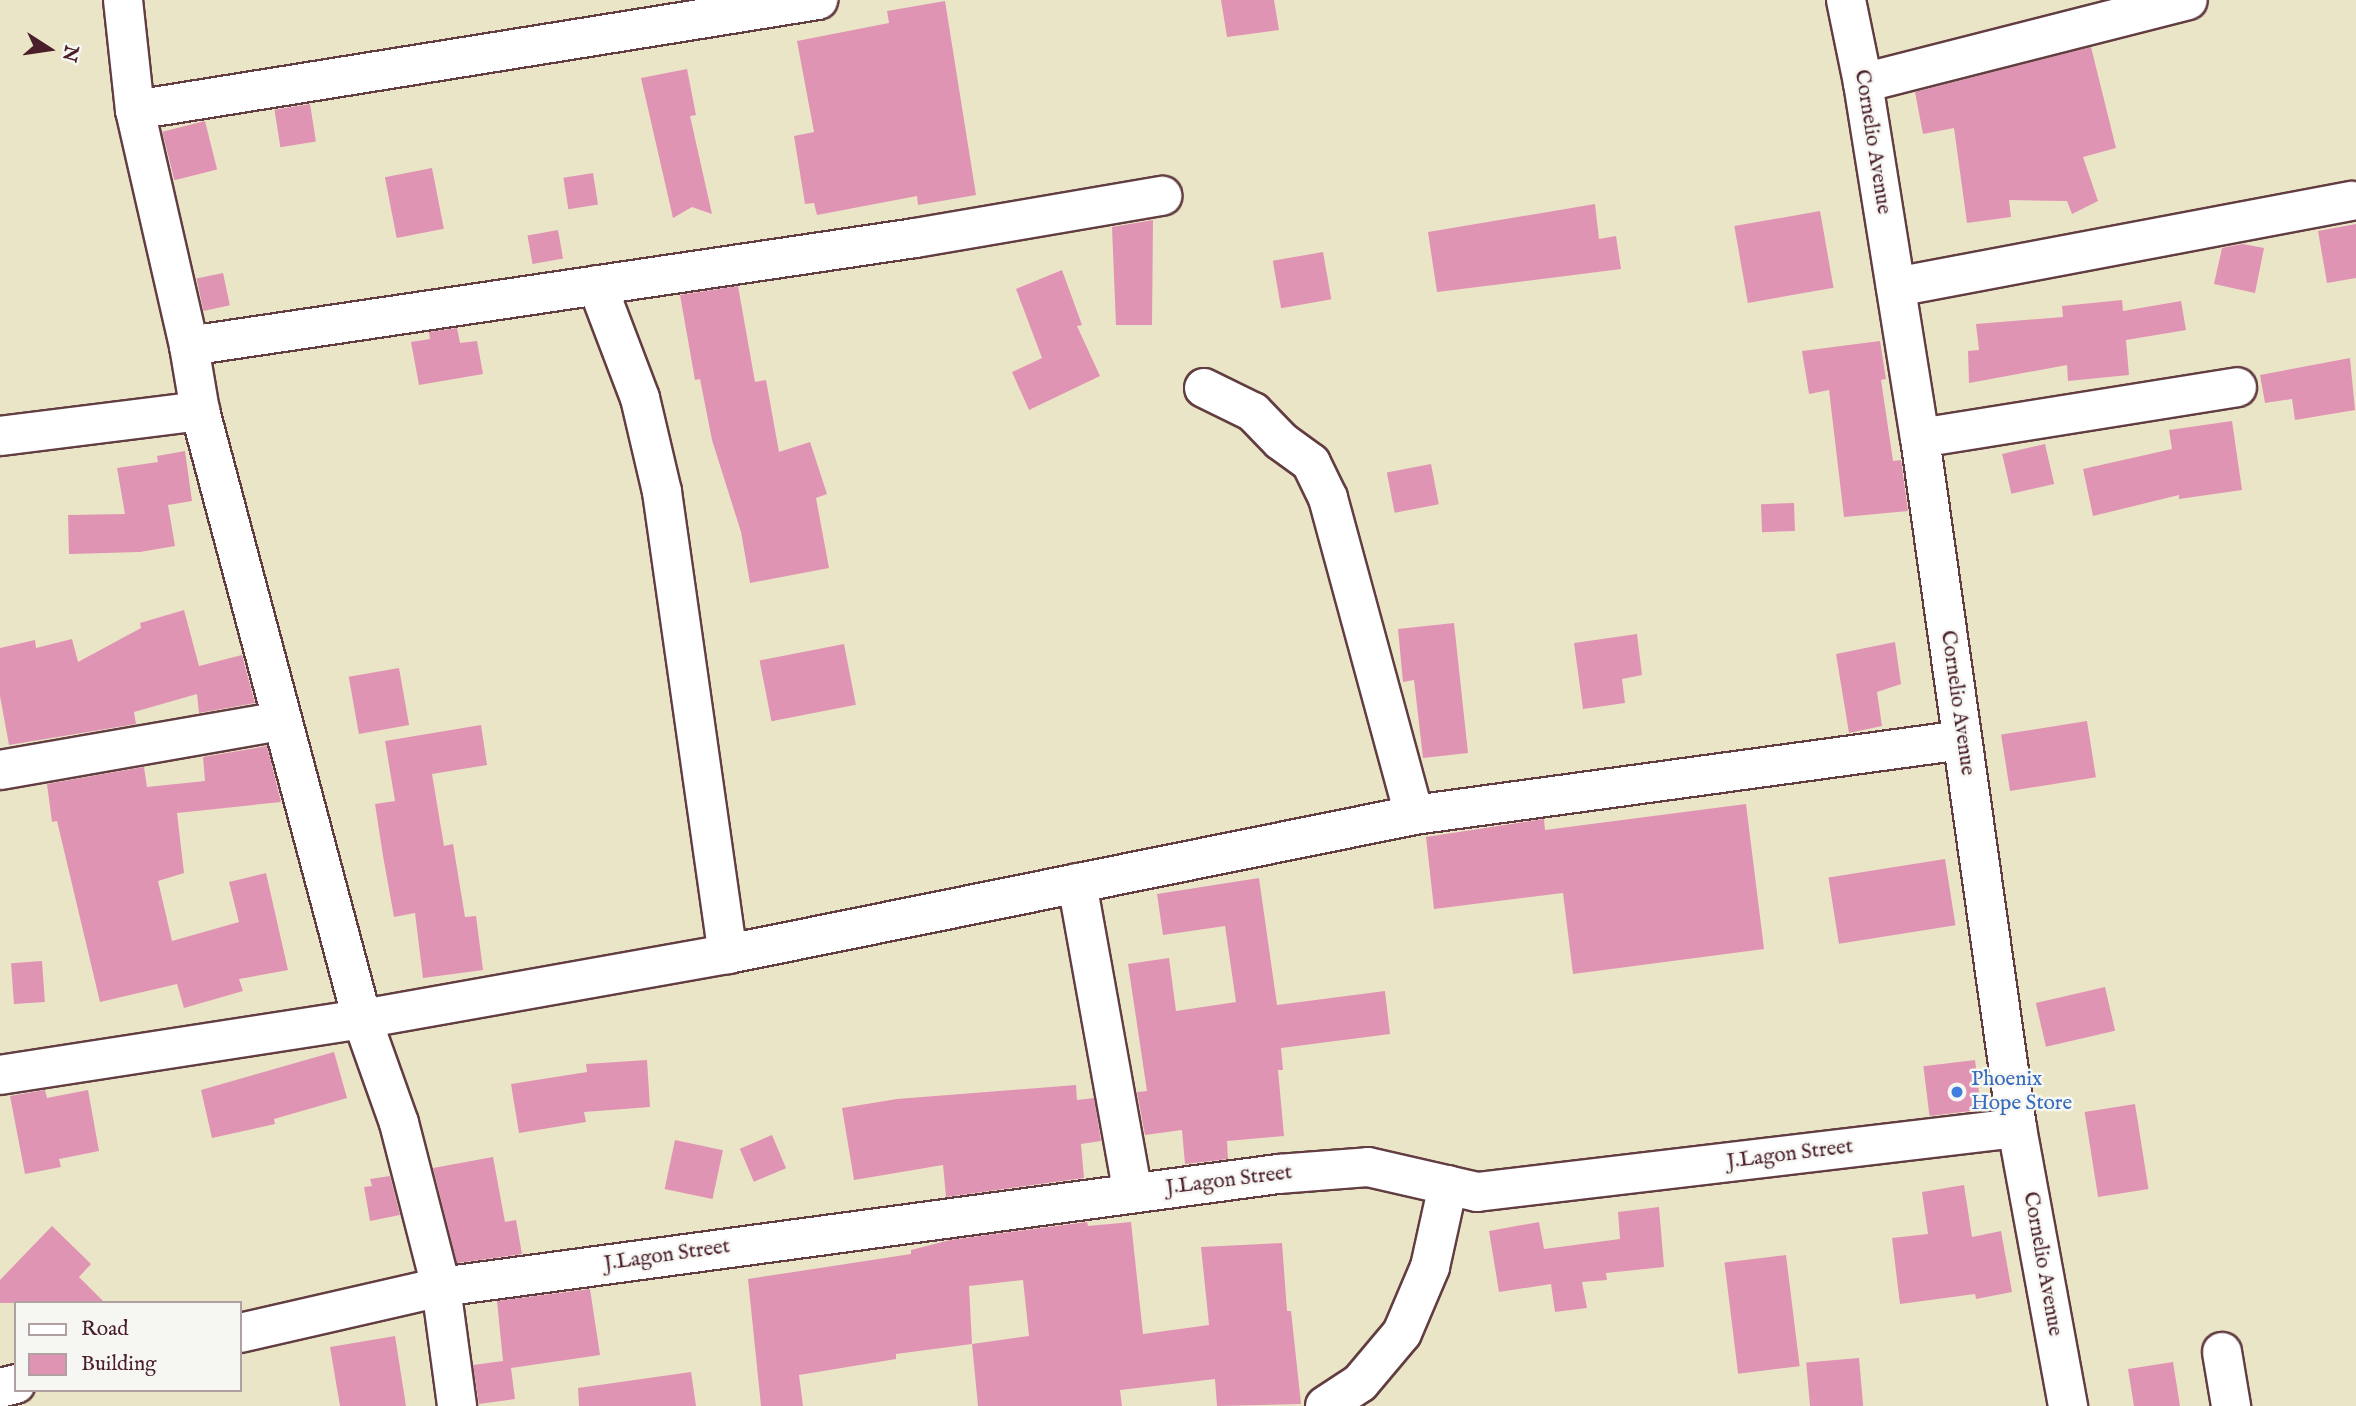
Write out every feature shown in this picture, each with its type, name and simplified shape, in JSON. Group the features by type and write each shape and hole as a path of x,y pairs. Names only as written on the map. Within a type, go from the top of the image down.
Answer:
{"street":[{"path":"123,0 135,110 189,346 200,411 280,722 362,1019 399,1123 441,1287 457,1406"},
{"path":"135,110 817,0"},
{"name":"Cornelio Avenue","path":"1846,0 1863,82 1920,438 2017,1128 2068,1406"},
{"path":"1863,82 2188,0"},
{"path":"189,346 915,238 1162,197"},
{"path":"1896,287 2352,201"},
{"path":"597,285 640,398 662,492 728,954"},
{"path":"1920,438 2237,387"},
{"path":"1204,388 1253,412 1281,441 1311,463 1317,475 1328,498 1414,815"},
{"path":"0,436 200,411"},
{"path":"0,770 280,722"},
{"path":"0,1075 362,1019 728,954 1414,815 1962,740"},
{"path":"1077,883 1133,1193"},
{"name":"J.Lagon Street","path":"242,1333 441,1287 1278,1174 1368,1167 1477,1192 2017,1128"},
{"path":"1325,1406 1360,1383 1402,1333 1430,1267 1448,1185"},
{"path":"2222,1352 2231,1406"}],"building":[{"path":"1221,0 1274,0 1279,30 1227,37"},
{"path":"945,1 976,195 918,205 917,196 817,215 814,203 805,204 794,136 814,132 797,41 889,23 887,11"},
{"path":"2091,47 2116,148 2083,157 2098,201 2072,214 2067,201 2009,200 2011,217 1967,223 1954,128 1923,134 1915,92"},
{"path":"687,69 696,115 690,116 712,214 692,207 673,218 641,78"},
{"path":"310,104 316,142 280,147 274,110"},
{"path":"205,121 217,170 174,180 162,132"},
{"path":"432,168 444,229 397,238 385,177"},
{"path":"593,173 598,205 568,209 563,178"},
{"path":"1595,204 1599,239 1616,236 1621,269 1437,292 1428,232"},
{"path":"1820,211 1834,288 1748,303 1734,226"},
{"path":"1153,220 1152,325 1116,325 1112,227"},
{"path":"2356,224 2356,278 2327,283 2318,231"},
{"path":"558,230 563,259 533,264 527,235"},
{"path":"2243,244 2264,248 2255,293 2214,284 2222,248"},
{"path":"1323,252 1331,299 1281,308 1273,261"},
{"path":"1062,270 1082,325 1077,326 1100,376 1029,410 1012,372 1042,358 1016,289"},
{"path":"223,273 230,305 203,311 197,279"},
{"path":"738,286 755,382 766,380 779,452 810,442 827,494 816,498 829,568 750,583 741,532 712,440 700,379 695,380 680,295"},
{"path":"2122,300 2123,311 2181,301 2186,330 2126,340 2129,375 2068,381 2067,365 1969,383 1968,351 1979,350 1976,324 2063,317 2062,306"},
{"path":"457,328 460,343 477,341 483,374 419,385 411,342 430,339 429,332"},
{"path":"1880,341 1886,379 1881,380 1893,461 1901,460 1908,511 1844,517 1829,390 1809,394 1802,351"},
{"path":"2350,358 2355,410 2295,420 2292,399 2265,403 2260,375"},
{"path":"2232,421 2242,490 2179,499 2179,495 2093,516 2083,469 2172,449 2169,430"},
{"path":"2045,444 2054,484 2011,494 2002,454"},
{"path":"185,451 192,501 168,505 175,546 140,552 69,554 68,515 125,514 117,468 158,462 157,456"},
{"path":"1431,464 1439,504 1395,513 1387,473"},
{"path":"1794,503 1795,531 1762,532 1761,504"},
{"path":"184,610 199,666 242,655 255,703 199,713 197,694 134,712 136,724 9,745 0,696 0,648 35,640 36,648 72,639 78,662 141,628 140,623"},
{"path":"1454,623 1468,753 1423,758 1414,680 1403,682 1398,629"},
{"path":"1637,634 1642,675 1622,679 1625,703 1583,709 1574,643"},
{"path":"1895,642 1901,684 1877,692 1882,726 1849,733 1836,654"},
{"path":"844,644 856,705 771,721 760,660"},
{"path":"399,668 409,725 359,734 349,677"},
{"path":"2087,721 2096,777 2010,791 2001,735"},
{"path":"481,725 487,765 432,774 444,846 453,844 465,917 476,916 483,970 423,978 415,913 394,917 383,856 375,804 395,801 385,741"},
{"path":"267,746 281,802 177,813 184,873 158,881 172,941 239,922 229,882 266,873 288,970 239,979 243,991 184,1008 177,984 100,1002 57,821 52,822 47,784 144,767 147,787 205,781 203,757"},
{"path":"1746,804 1764,949 1573,974 1563,893 1434,909 1426,837 1544,819 1545,830"},
{"path":"1945,859 1955,925 1839,944 1828,877"},
{"path":"1259,878 1277,1005 1385,991 1390,1034 1281,1048 1283,1070 1278,1070 1284,1136 1227,1141 1228,1159 1185,1164 1182,1130 1145,1135 1137,1092 1147,1091 1128,964 1169,958 1176,1011 1236,1002 1225,926 1163,935 1157,894"},
{"path":"42,961 45,1002 14,1004 11,963"},
{"path":"2105,987 2115,1031 2046,1047 2036,1003"},
{"path":"334,1052 347,1098 274,1119 275,1124 212,1138 201,1090"},
{"path":"647,1060 650,1107 584,1112 586,1122 519,1133 511,1084 587,1072 586,1064"},
{"path":"1975,1060 1981,1110 1929,1116 1923,1066"},
{"path":"1076,1085 1077,1100 1094,1098 1101,1141 1081,1144 1084,1178 946,1197 943,1165 854,1180 842,1108 897,1099"},
{"path":"45,1090 47,1098 88,1090 99,1151 59,1159 61,1167 25,1174 10,1096"},
{"path":"2135,1104 2148,1189 2098,1197 2085,1112"},
{"path":"772,1135 786,1168 754,1182 740,1149"},
{"path":"675,1140 723,1150 713,1199 665,1189"},
{"path":"493,1157 505,1222 516,1220 522,1254 457,1263 433,1168"},
{"path":"390,1176 400,1215 370,1221 364,1187 372,1186 370,1179"},
{"path":"1964,1185 1972,1237 2001,1231 2012,1292 1976,1299 1975,1294 1900,1304 1892,1238 1928,1234 1922,1192"},
{"path":"1659,1207 1664,1267 1606,1273 1607,1280 1582,1282 1587,1308 1555,1312 1551,1284 1499,1292 1489,1231 1539,1222 1544,1249 1620,1239 1618,1212"},
{"path":"1087,1222 1088,1226 1131,1222 1143,1334 1209,1325 1201,1247 1282,1243 1287,1311 1291,1311 1301,1404 1217,1406 1215,1379 1120,1390 1122,1406 978,1406 972,1344 896,1354 896,1359 799,1375 803,1406 761,1406 748,1279 911,1254 911,1250 950,1240","holes":["1023,1280 1029,1336 972,1344 969,1286"]},
{"path":"52,1226 91,1264 79,1277 103,1301 0,1303 0,1280"},
{"path":"1786,1255 1800,1366 1738,1374 1724,1263"},
{"path":"590,1289 600,1355 511,1368 515,1399 479,1404 473,1365 503,1361 497,1301"},
{"path":"395,1336 406,1406 340,1406 330,1347"},
{"path":"1859,1358 1863,1406 1810,1406 1806,1363"},
{"path":"2173,1362 2180,1406 2134,1406 2128,1369"},
{"path":"691,1372 696,1406 579,1406 578,1388"}],"place":[{"name":"Phoenix Hope Store","path":"1957,1092"}]}
